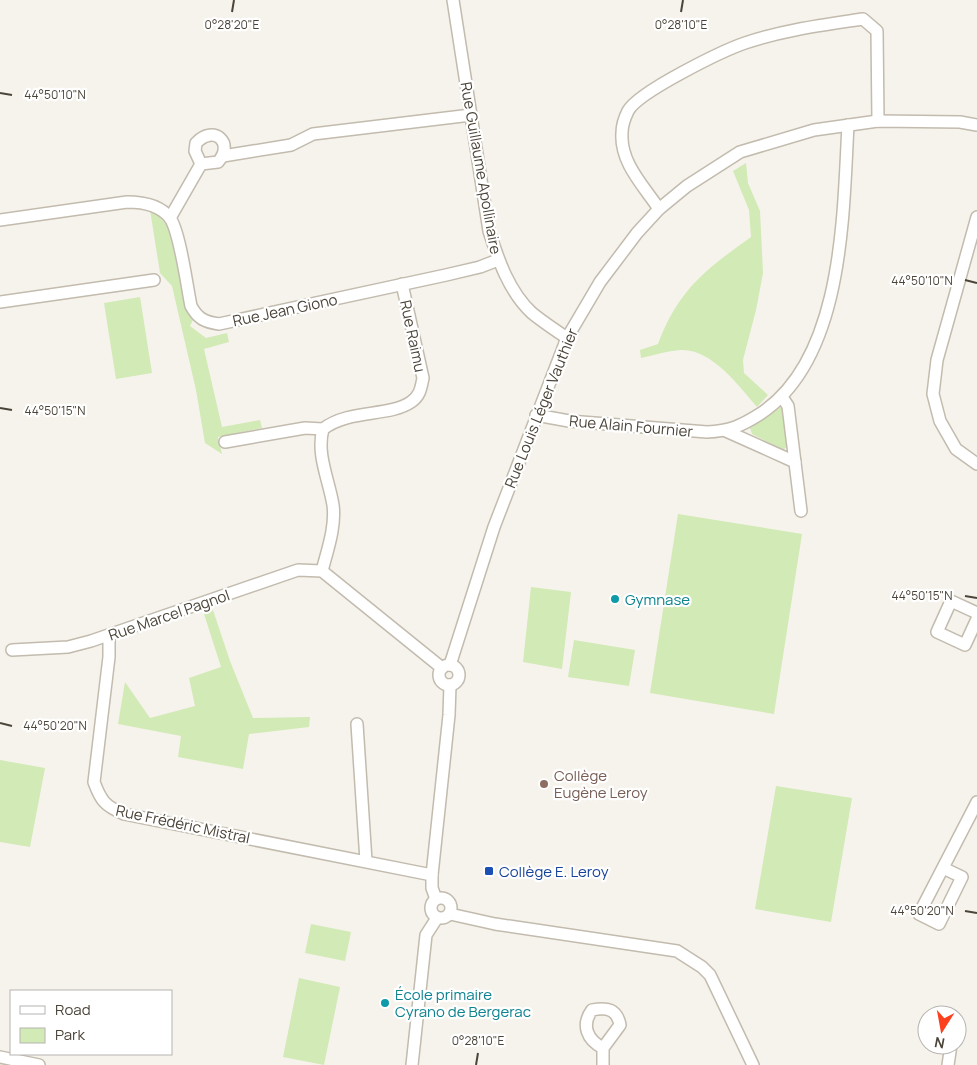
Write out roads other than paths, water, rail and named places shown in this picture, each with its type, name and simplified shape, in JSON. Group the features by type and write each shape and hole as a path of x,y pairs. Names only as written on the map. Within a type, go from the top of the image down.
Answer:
{"street":[{"name":"Rue Guillaume Apollinaire","path":"452,0 490,230 498,260 512,287 531,312 567,338"},
{"path":"659,210 629,167 623,151 622,132 628,110 642,96 686,71 743,44 800,28 863,19 877,31 878,121"},
{"path":"223,156 291,145 313,134 471,115"},
{"name":"Rue Louis Léger Vauthier","path":"446,666 494,527 567,338 600,282 637,233 659,210 687,186 740,152 814,130 878,121 960,122 977,125"},
{"name":"Rue Alain Fournier","path":"536,415 569,422 707,432 726,431 745,423 782,397 809,358 819,333 836,272 842,238 848,125"},
{"path":"206,135 216,135 221,139 225,148 223,156 218,162 201,164 196,151 196,143 206,135"},
{"path":"0,220 127,202 143,202 157,207 170,218 201,164"},
{"path":"977,217 936,360 933,394 940,421 956,449 977,464"},
{"name":"Rue Jean Giono","path":"170,218 175,231 191,306 196,315 204,322 219,324 234,323 480,267 498,260"},
{"path":"0,302 154,280"},
{"name":"Rue Raimu","path":"323,429 341,418 412,402 421,391 423,378 402,284"},
{"path":"782,397 788,406 801,511"},
{"path":"225,442 305,428 323,429 320,446 333,507 332,528 322,571 446,666 455,667 459,674 458,681 450,685 443,683 439,677 446,666"},
{"name":"Rue Alain Fournier","path":"726,431 795,462"},
{"name":"Rue Marcel Pagnol","path":"12,650 68,647 109,635 298,570 322,571"},
{"path":"977,613 951,601 937,632 965,645 973,641 977,620"},
{"name":"Rue Frédéric Mistral","path":"109,635 109,657 94,782 100,797 109,807 124,814 432,875"},
{"path":"436,899 432,888 432,875 449,715 450,685"},
{"path":"357,724 366,861"},
{"path":"942,868 962,877 939,924 919,914 942,868 977,802"},
{"path":"443,898 450,902 452,909 450,914 444,919 437,918 432,913 431,905 436,899 443,898"},
{"path":"450,914 495,924 677,951 702,967 710,975 753,1065"},
{"path":"412,1065 426,934 437,918"},
{"path":"603,1048 603,1065"},
{"path":"0,1058 39,1065"}],"place":[{"name":"Gymnase","path":"615,599"},
{"name":"Collège Eugène Leroy","path":"544,784"},
{"name":"Collège E. Leroy","path":"489,871"},
{"name":"École primaire Cyrano de Bergerac","path":"385,1003"}]}
